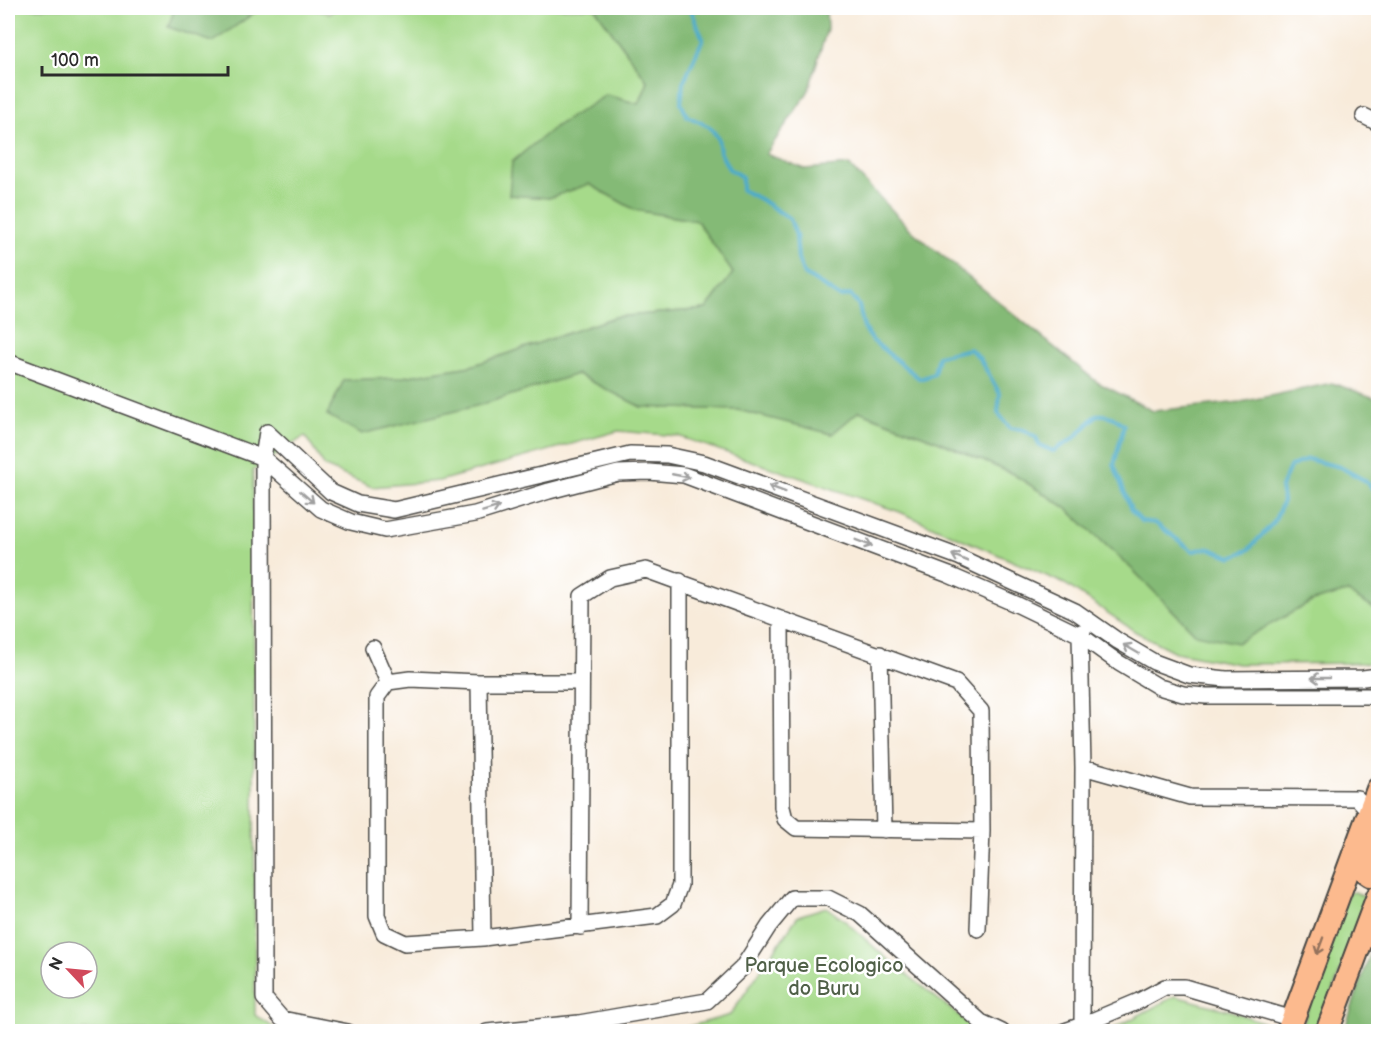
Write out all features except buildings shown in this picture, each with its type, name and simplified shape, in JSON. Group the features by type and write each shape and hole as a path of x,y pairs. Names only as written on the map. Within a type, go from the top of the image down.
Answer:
{"main road":[{"path":"1291,1025 1378,789"},
{"path":"1370,812 1377,826 1363,866 1365,871 1371,875 1378,873"},
{"path":"1327,1032 1376,901 1358,887 1341,891"}],"street":[{"path":"1364,116 1378,123"},
{"path":"8,362 262,458 321,509 351,522 385,530 475,514 618,473 649,472 684,475 949,575 1018,605 1080,635 1119,663 1159,687 1183,694 1218,696 1378,696"},
{"path":"348,1032 282,1019 264,998 262,458 267,432 331,492 358,504 394,510 630,454 667,455 704,463 959,557 1075,611 1154,662 1189,675 1226,679 1378,676"},
{"path":"580,927 582,596 610,578 646,570 956,683 981,711 982,831 978,929"},
{"path":"581,682 410,679 388,682 377,697 377,916 384,933 405,943 483,938 657,916 673,904 680,885 680,581"},
{"path":"781,619 782,807 785,819 796,828 982,831"},
{"path":"1082,1025 1083,767 1080,635 1089,621"},
{"path":"374,648 388,682"},
{"path":"880,654 884,830"},
{"path":"479,682 483,938"},
{"path":"1083,767 1190,797 1357,798 1370,812"},
{"path":"487,1032 579,1023 707,1001 742,968 792,898 828,898 860,914 981,1022 1002,1032"},
{"path":"1062,1032 1139,1001 1165,987 1184,987 1291,1025"}],"green space":[{"path":"8,8 175,8 169,27 213,42 261,8 304,8 329,13 339,8 595,8 648,82 639,104 606,95 549,198 589,184 635,210 697,221 733,273 706,309 615,317 471,366 397,378 344,380 327,415 480,405 577,374 641,407 738,410 832,434 859,411 938,441 1013,474 1065,507 1132,569 1196,634 1275,621 1313,601 1347,592 1378,611 1378,659 1369,663 1238,664 1175,652 1136,632 1065,584 900,512 678,436 618,431 439,481 372,487 325,467 305,436 253,471 255,1015 279,1031 8,1031"},
{"path":"175,8 261,8 213,42 168,27"},
{"path":"595,8 826,8 827,29 808,92 766,154 805,169 849,165 912,231 1097,382 1153,411 1241,402 1332,383 1378,399 1378,611 1347,592 1313,601 1237,643 1196,634 1132,569 1065,507 1013,474 938,441 859,411 832,434 738,410 641,407 577,374 480,405 362,434 327,415 344,380 397,378 471,366 615,317 706,309 733,273 697,221 635,210 589,184 549,198 509,195 512,162 553,128 606,95 639,104 648,82"},
{"path":"1355,892 1365,897 1366,903 1318,1031 1300,1032 1348,893"},
{"name":"Parque Ecologico do Buru","path":"826,907 978,1031 653,1031 680,1029 730,1015 798,916"},
{"path":"1378,930 1378,1031 1344,1031"},
{"path":"1175,996 1231,1011 1278,1028 1277,1032 1107,1032"}],"waterway":[{"path":"687,8 691,10 703,39 683,83 681,103 687,116 710,127 718,138 720,152 729,169 742,177 742,190 790,219 796,235 798,259 804,274 840,297 851,295 859,306 864,328 873,341 920,379 934,374 938,356 970,349 980,359 1000,394 998,413 1010,428 1024,430 1036,437 1039,445 1053,451 1073,439 1097,415 1118,420 1124,425 1114,465 1131,510 1141,521 1155,523 1193,551 1208,548 1232,557 1248,550 1274,522 1283,501 1281,487 1290,467 1307,459 1340,467 1378,490"}]}
